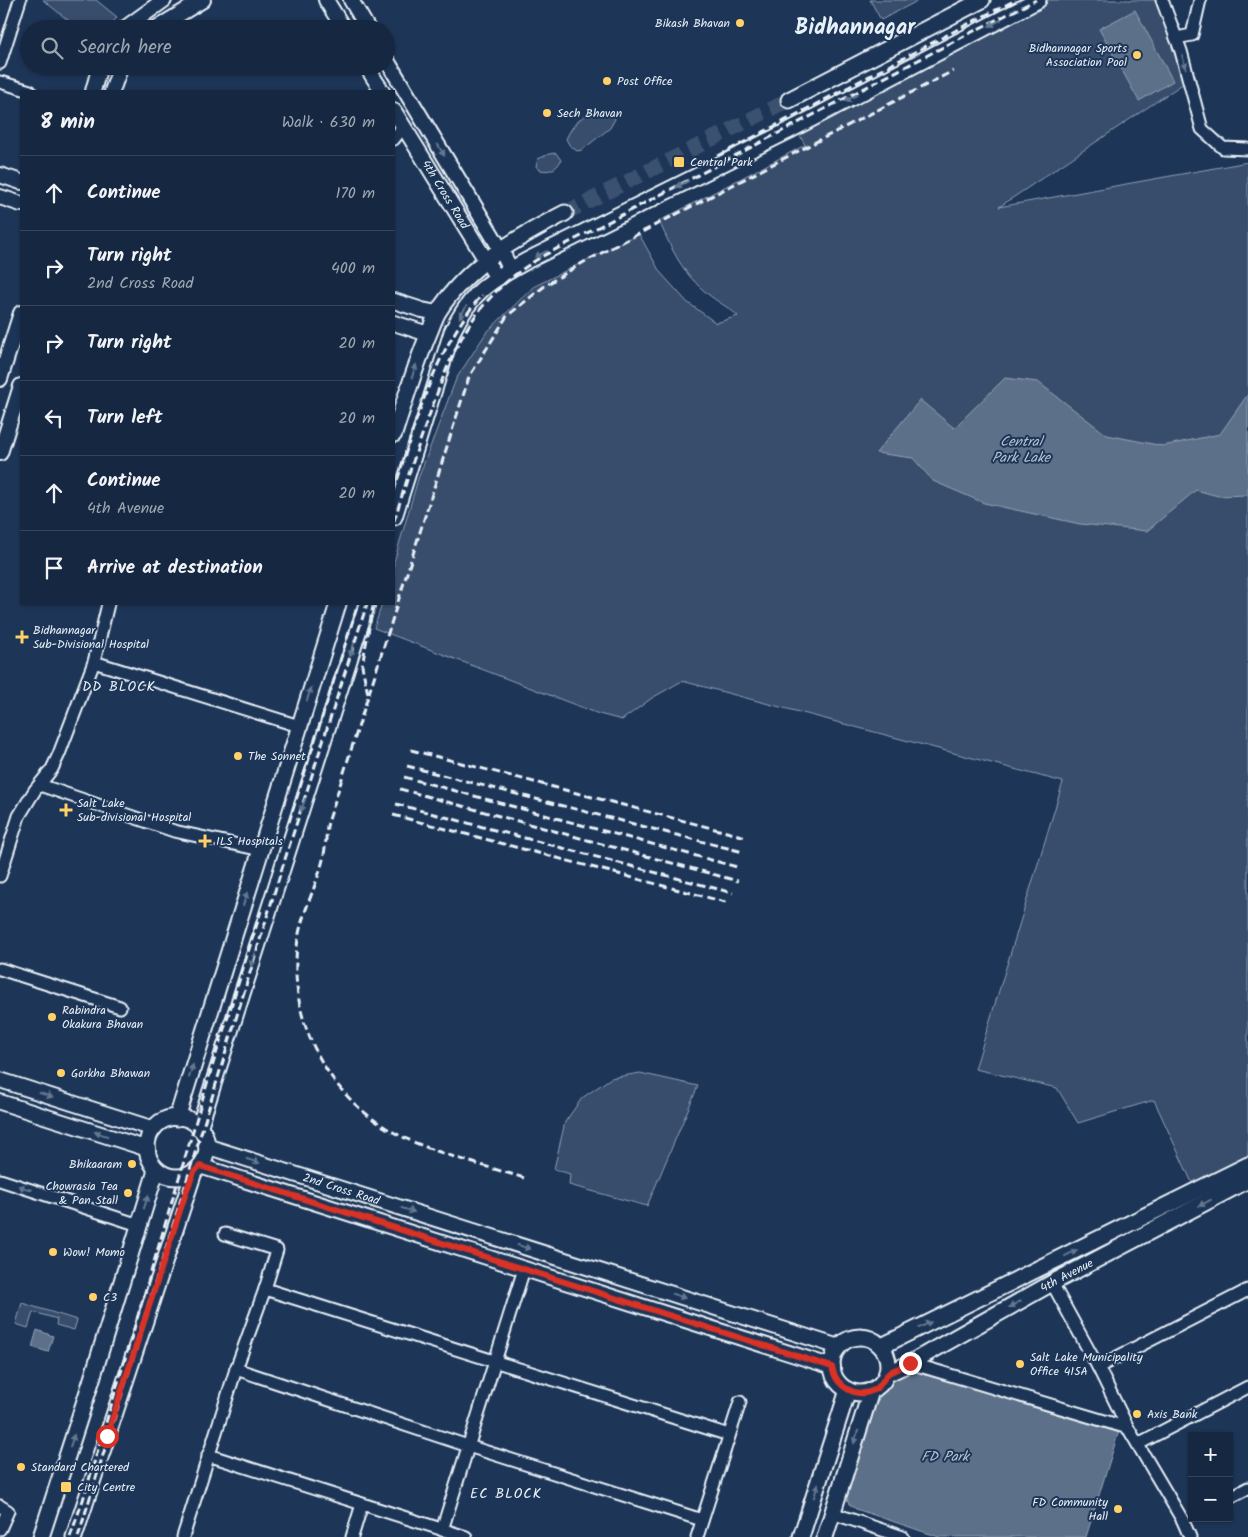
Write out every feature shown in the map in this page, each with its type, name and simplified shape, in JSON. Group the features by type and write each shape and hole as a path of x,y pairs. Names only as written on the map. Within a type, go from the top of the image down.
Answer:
{"main road":[{"path":"789,100 982,0"},
{"path":"395,514 452,332 461,313 483,287 511,270 788,131 1030,2"},
{"path":"395,431 424,343 437,313 460,284 484,260 521,236 565,213"},
{"path":"177,1118 338,605"},
{"path":"200,1128 366,605"},
{"path":"74,1537 197,1169 205,1158 205,1137 200,1128 186,1119 177,1118 164,1121 154,1129 147,1143 148,1156 155,1168 168,1176 183,1177 197,1169"},
{"name":"4th Avenue","path":"882,1346 1248,1165"},
{"path":"41,1537 91,1382 155,1174 155,1168"},
{"name":"4th Avenue","path":"887,1374 1052,1283 1248,1180"},
{"path":"1109,1234 1116,1249"},
{"path":"861,1336 873,1340 882,1346 889,1364 883,1381 871,1391 858,1393 848,1390 839,1383 832,1367 834,1356 839,1347 845,1342 861,1336"},
{"path":"801,1537 848,1390"},
{"path":"825,1537 871,1391"}],"street":[{"path":"0,63 20,0"},
{"path":"136,20 164,0"},
{"path":"170,20 203,0"},
{"path":"326,0 338,20"},
{"path":"351,0 363,20"},
{"path":"1162,0 1176,38 1202,130 1223,148 1248,149"},
{"path":"1176,38 1192,35 1200,0"},
{"path":"395,74 501,250 511,270"},
{"path":"92,90 97,75"},
{"path":"112,90 118,75"},
{"path":"372,75 381,90"},
{"path":"0,82 27,90"},
{"name":"4th Cross Road","path":"395,113 496,278"},
{"path":"395,138 403,127"},
{"path":"0,175 20,182"},
{"path":"0,197 20,204"},
{"path":"395,301 437,313"},
{"path":"0,379 20,316"},
{"path":"395,323 428,334"},
{"path":"0,453 20,389"},
{"path":"0,876 19,816 35,790 52,769 59,754 94,662 108,605"},
{"path":"94,662 299,726"},
{"path":"40,785 174,831 261,850"},
{"path":"0,969 120,1006"},
{"path":"0,1080 154,1129"},
{"path":"0,1102 148,1149"},
{"name":"2nd Cross Road","path":"206,1146 839,1347"},
{"name":"2nd Cross Road","path":"197,1169 443,1243 832,1367"},
{"path":"0,1180 138,1225"},
{"path":"443,1243 448,1223"},
{"path":"183,1537 208,1455 277,1250 225,1234"},
{"path":"442,1530 524,1269"},
{"path":"1052,1283 1098,1367 1128,1428 1187,1519 1190,1537"},
{"path":"265,1289 729,1435"},
{"path":"1098,1367 1248,1290"},
{"path":"910,1363 1128,1428"},
{"path":"236,1370 702,1520"},
{"path":"1138,1444 1248,1387"},
{"path":"697,1537 740,1402"},
{"path":"208,1455 466,1537"},
{"path":"1233,1496 1248,1488"},
{"path":"352,1537 362,1504"},
{"path":"0,1506 8,1511 0,1529"},
{"path":"832,1513 903,1537"}],"shaded area":[{"path":"43,0 96,0 117,17 115,20 68,20"},
{"path":"870,0 919,0 881,20"},
{"path":"1049,0 1155,0 1184,83 999,207 1248,162 1248,1160 1194,1187 1154,1100 1078,1123 1057,1088 975,1069 1063,782 682,681 652,698 622,720 599,714 374,628 382,605 395,605 395,559 418,479 456,379 486,333 533,287 639,234 660,272 687,302 716,323 738,316 709,295 692,279 674,252 659,221 805,145 799,134"},
{"path":"604,110 614,114 615,119 610,128 582,150 577,151 570,146 566,139 576,123 585,115"},
{"path":"556,153 561,160 557,166 548,171 538,169 536,166 538,159"},
{"path":"640,1073 698,1086 647,1206 569,1185 570,1174 554,1169 565,1122 582,1098 611,1078"},
{"path":"22,1303 77,1320 74,1330 56,1325 57,1319 33,1312 28,1328 16,1324"}],"water":[{"name":"Bidhannagar Sports Association Pool","path":"1135,10 1173,81 1139,101 1099,29"},
{"name":"Central Park Lake","path":"1005,378 1038,382 1107,435 1163,446 1220,434 1248,394 1248,495 1218,496 1196,490 1147,531 1080,524 984,503 933,481 913,458 876,453 920,400 954,428"},
{"path":"37,1330 53,1336 48,1352 32,1347"},
{"name":"FD Park","path":"925,1367 1119,1431 1086,1537 939,1537 856,1509 849,1504 847,1498 880,1397 889,1383 901,1374 916,1368"}],"tunnel":[{"path":"565,213 789,100"}],"railway":[{"path":"718,156 1016,0"},
{"path":"395,518 438,390 458,344 484,305 520,271 543,256 1036,0"},
{"path":"524,1178 441,1153 409,1140 371,1117 349,1098 331,1076 316,1051 305,1025 298,997 296,968 298,939 322,862 327,826 469,377 507,316 546,285 584,262 953,71"},
{"path":"395,488 418,414 439,363 465,316 482,295"},
{"path":"289,822 358,605"},
{"path":"78,1537 277,884 367,605"},
{"path":"368,694 362,666 373,606"},
{"path":"411,750 746,837"},
{"path":"407,766 743,852"},
{"path":"404,777 737,867"},
{"path":"400,789 738,881"},
{"path":"396,804 733,893"},
{"path":"393,815 729,903"},
{"path":"70,1537 83,1500 212,1067 261,911"}],"place":[{"name":"Bikash Bhavan","path":"740,23"},
{"name":"Bidhannagar Sports Association Pool","path":"1137,55"},
{"name":"Post Office","path":"607,81"},
{"name":"Sech Bhavan","path":"547,113"},
{"name":"Central Park","path":"679,162"},
{"name":"Bidhannagar Sub-Divisional Hospital","path":"22,637"},
{"name":"The Sonnet","path":"238,756"},
{"name":"Salt Lake Sub-divisional Hospital","path":"66,810"},
{"name":"ILS Hospitals","path":"205,841"},
{"name":"Rabindra Okakura Bhavan","path":"52,1017"},
{"name":"Gorkha Bhawan","path":"61,1073"},
{"name":"Bhikaaram","path":"132,1164"},
{"name":"Chowrasia Tea & Pan Stall","path":"128,1193"},
{"name":"Wow! Momo","path":"53,1252"},
{"name":"C3","path":"93,1297"},
{"name":"Salt Lake Municipality Office 415A","path":"1020,1364"},
{"name":"Axis Bank","path":"1137,1414"},
{"name":"Standard Chartered","path":"21,1467"},
{"name":"City Centre","path":"66,1487"},
{"name":"FD Community Hall","path":"1118,1509"}],"district":[{"name":"Bidhannagar","path":"855,26"},
{"name":"DD BLOCK","path":"119,686"},
{"name":"EC BLOCK","path":"506,1493"}],"route":[{"path":"107,1436 187,1189 194,1172 200,1166 832,1367 834,1375 846,1390 858,1393 868,1392 876,1388 887,1374 910,1363"}]}
